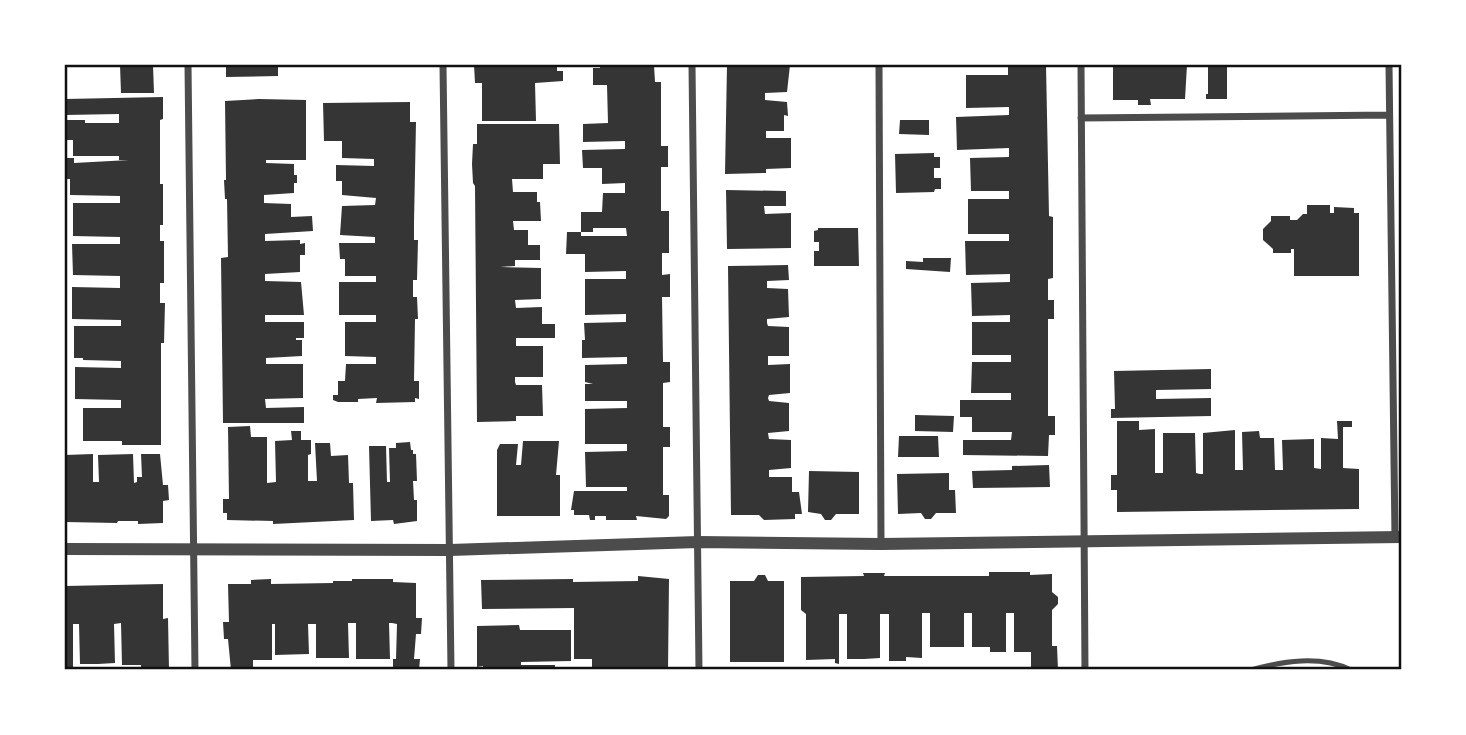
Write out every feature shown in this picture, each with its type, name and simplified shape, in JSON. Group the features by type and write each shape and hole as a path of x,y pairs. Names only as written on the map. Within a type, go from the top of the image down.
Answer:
{"street":[{"path":"188,65 195,670"},
{"path":"443,65 451,670"},
{"path":"692,65 699,670"},
{"path":"879,65 881,544"},
{"path":"1080,65 1085,670"},
{"path":"65,549 450,550 698,542 881,544 1398,537 1389,65"},
{"path":"1081,118 1389,115"}],"lane":[{"path":"1251,670 1276,663 1309,661 1337,664 1351,670"}],"building":[{"path":"120,65 153,65 154,93 121,93"},
{"path":"226,65 278,65 278,76 226,77"},
{"path":"474,65 557,65 557,71 563,71 563,81 535,83 536,121 482,121 482,83 475,83"},
{"path":"600,65 654,65 655,82 661,82 661,146 668,146 668,167 661,167 661,211 669,211 669,253 662,253 662,275 670,274 670,297 662,297 663,362 670,362 670,382 663,383 663,427 670,427 670,447 663,447 663,495 669,495 669,516 666,519 636,516 637,520 606,520 606,516 595,516 595,520 590,520 589,515 574,515 574,510 571,510 574,491 627,491 627,487 586,487 585,452 627,451 627,444 585,444 585,409 627,408 627,401 585,401 585,384 593,384 585,382 585,365 627,364 627,357 582,358 584,323 626,322 626,314 585,315 585,279 626,279 626,271 585,272 585,254 566,254 567,232 581,232 581,212 602,212 603,193 625,193 625,183 602,184 602,168 583,168 582,150 625,149 625,141 583,142 583,124 608,123 607,85 593,85 593,68 600,68","holes":["593,228 626,228 627,236 581,236 581,232 593,232"]},
{"path":"727,65 790,65 787,92 765,93 765,100 787,102 788,116 784,115 784,131 766,131 766,138 791,138 791,168 766,169 766,173 725,174"},
{"path":"1008,65 1046,65 1049,216 1053,217 1053,278 1048,279 1048,300 1054,300 1054,319 1048,319 1048,416 1055,416 1055,435 1049,435 1048,456 963,455 963,440 1011,440 1012,432 972,432 972,417 960,417 960,400 1011,400 1011,393 971,393 972,362 1011,362 1011,355 972,355 972,322 1010,322 1010,315 972,316 971,283 1010,282 1010,274 966,275 965,241 1009,241 1009,234 968,234 968,199 1009,199 1009,191 971,191 970,158 1009,157 1009,148 957,150 956,117 1009,115 1009,107 966,108 966,75 1008,75"},
{"path":"1113,65 1187,65 1185,99 1150,99 1151,105 1138,105 1138,100 1113,100"},
{"path":"1208,65 1227,65 1227,99 1206,99"},
{"path":"163,97 163,119 160,120 160,184 163,184 163,225 160,225 160,241 164,241 164,283 160,283 160,303 165,303 164,343 161,343 161,445 83,441 83,408 121,408 121,400 75,399 75,367 121,368 121,361 74,358 74,326 121,326 121,320 72,319 72,287 120,288 120,276 73,275 72,244 120,244 120,237 73,236 73,203 120,203 120,196 70,195 70,179 65,179 65,158 74,158 74,163 129,160 119,160 119,156 73,156 73,140 65,140 65,120 119,123 119,114 65,115 65,99"},
{"path":"306,100 306,160 266,160 266,163 294,164 297,183 294,183 294,193 264,195 264,203 291,204 291,217 312,216 313,231 265,234 265,241 300,240 300,244 305,243 305,255 300,255 300,272 265,274 265,281 301,282 304,315 265,315 265,322 304,322 304,338 296,338 302,340 302,356 266,358 266,364 303,364 303,398 265,399 266,408 304,407 304,423 223,423 221,258 228,257 224,180 225,101"},
{"path":"410,102 410,122 416,122 414,240 418,240 417,280 413,280 413,297 417,297 414,381 419,381 419,399 415,398 415,402 376,403 377,398 338,402 333,400 333,395 338,395 338,381 345,381 346,364 376,364 376,357 345,356 345,322 376,322 376,315 339,315 339,282 376,282 376,276 345,276 345,259 340,259 339,243 375,243 375,237 340,235 342,206 375,205 376,198 342,195 342,181 336,181 336,165 374,166 374,159 342,158 342,141 324,141 323,103"},
{"path":"900,120 929,120 929,135 899,134"},
{"path":"477,124 559,124 560,164 543,164 543,179 512,179 513,192 537,192 541,221 513,221 514,230 528,230 528,245 540,245 540,260 515,260 515,266 500,267 541,268 541,299 515,300 516,308 542,307 542,324 555,324 555,338 516,338 516,346 543,346 543,377 515,377 515,382 516,385 542,385 543,416 516,416 516,421 477,422 475,186 472,164 473,144 477,144"},
{"path":"934,153 934,157 940,157 940,168 934,168 934,178 941,178 941,189 935,189 934,192 896,193 895,154"},
{"path":"726,190 786,191 786,206 764,206 765,214 791,213 791,248 727,249"},
{"path":"1307,205 1330,205 1330,213 1334,213 1334,207 1354,208 1354,213 1359,213 1359,276 1294,276 1294,249 1291,249 1291,253 1273,253 1273,249 1263,240 1263,229 1271,221 1271,216 1290,216 1290,220 1297,220 1307,214"},
{"path":"818,228 858,228 859,266 814,266 814,251 819,251 819,242 814,242 814,231"},
{"path":"923,258 951,258 950,272 906,269 906,261 923,262"},
{"path":"788,265 789,280 767,281 767,288 788,289 789,317 767,319 767,323 768,326 789,327 789,356 768,356 768,365 790,364 790,393 769,395 768,398 769,401 789,403 789,431 768,433 769,439 791,440 791,468 769,470 769,477 792,477 792,492 799,492 802,514 795,514 795,519 764,520 759,515 731,515 728,266"},
{"path":"1211,369 1211,389 1156,390 1156,399 1211,398 1211,416 1111,418 1111,409 1115,409 1114,371"},
{"path":"915,415 954,416 953,432 915,431"},
{"path":"1117,421 1139,421 1139,430 1155,429 1155,473 1163,473 1163,433 1195,433 1196,473 1203,474 1203,433 1235,430 1235,470 1243,470 1242,432 1259,431 1260,438 1274,438 1275,470 1283,470 1282,440 1314,439 1314,468 1321,469 1321,438 1338,439 1337,421 1352,421 1352,427 1343,427 1343,468 1359,469 1359,509 1117,512 1117,490 1111,490 1111,475 1117,475"},
{"path":"250,426 251,437 267,437 267,483 276,482 275,441 292,440 291,431 301,431 301,440 311,440 308,481 317,481 315,443 330,443 331,456 348,455 349,483 353,483 354,520 273,524 273,521 227,520 227,513 223,513 223,499 229,499 228,427"},
{"path":"899,436 938,436 939,457 898,457"},
{"path":"523,441 559,441 556,475 560,475 560,516 497,516 497,450 500,444 518,444 516,465 521,465"},
{"path":"410,442 413,454 416,454 417,481 413,481 417,521 394,524 393,520 371,521 369,446 386,446 387,482 390,482 389,448 396,448 396,443"},
{"path":"93,454 93,482 99,482 98,455 133,454 134,483 137,482 137,477 142,477 141,454 160,454 163,485 168,485 169,500 163,501 163,523 65,522 65,455"},
{"path":"1049,465 1050,487 973,488 972,471 1012,470 1012,466"},
{"path":"809,471 859,472 859,514 836,514 831,520 825,520 821,514 808,512"},
{"path":"949,473 949,490 955,490 956,513 936,513 931,519 925,519 921,513 898,514 897,474"},
{"path":"989,572 1052,574 1052,592 1058,597 1058,604 1052,610 1052,646 1057,646 1058,670 1031,670 1031,652 1014,652 1014,613 1006,613 1006,652 990,652 990,647 972,647 972,613 964,613 964,647 930,647 930,613 922,613 922,658 906,657 906,661 889,661 889,614 880,614 880,658 847,659 847,614 839,614 839,664 835,663 835,659 806,660 806,614 801,610 801,577 864,576 863,573 885,573 884,576 989,576"},
{"path":"758,575 765,575 768,581 784,581 784,662 730,662 730,581 754,581"},
{"path":"638,576 669,579 668,670 592,670 592,659 574,659 574,608 482,609 481,580 638,581"},
{"path":"271,579 271,584 333,583 352,579 393,579 393,582 416,583 416,618 422,618 421,634 416,634 414,659 420,659 419,670 393,670 397,624 389,623 390,659 356,659 356,623 348,623 349,658 316,658 316,624 308,624 309,654 275,655 275,624 272,624 272,660 253,660 253,670 231,670 228,639 224,639 223,622 229,622 228,584 251,584 251,580"},
{"path":"163,584 163,619 168,618 169,670 141,670 141,665 122,665 121,623 114,624 115,663 98,664 80,664 79,624 73,624 73,669 65,669 65,586"},
{"path":"519,625 520,630 571,630 571,661 521,662 521,665 555,665 555,670 483,670 483,666 477,667 477,626"}]}
